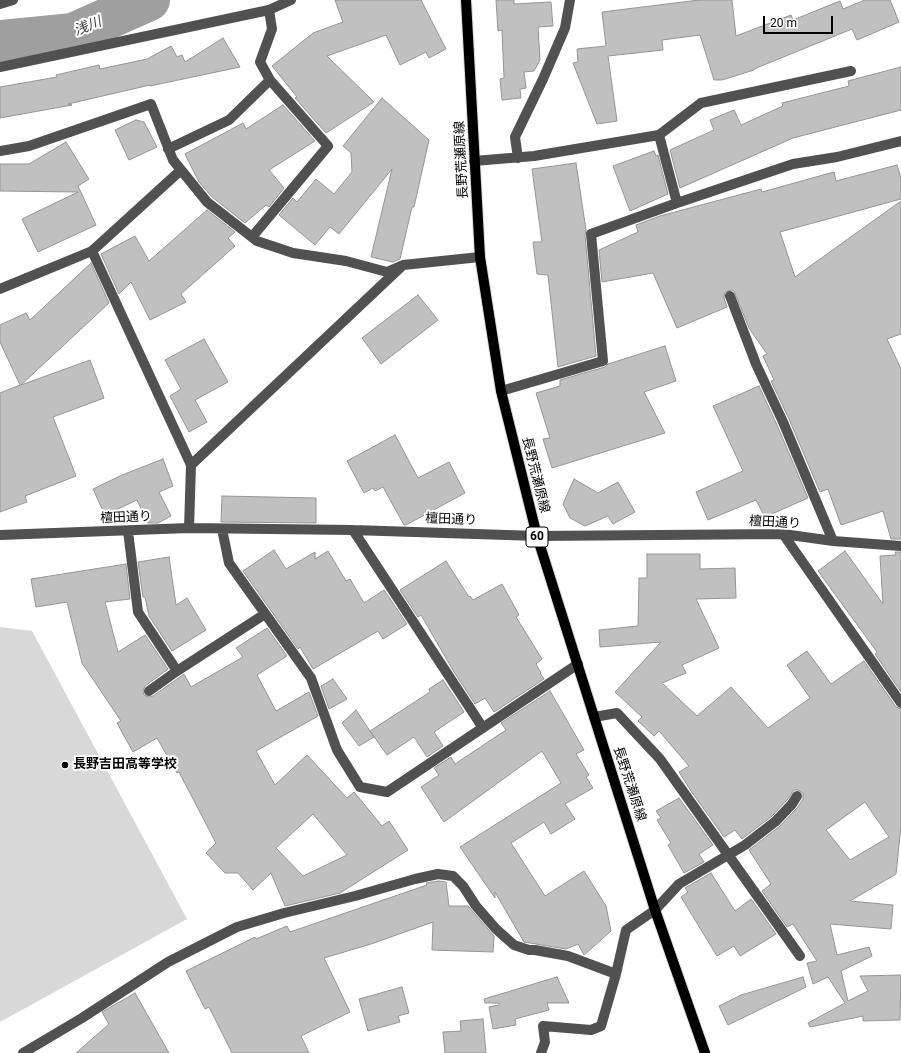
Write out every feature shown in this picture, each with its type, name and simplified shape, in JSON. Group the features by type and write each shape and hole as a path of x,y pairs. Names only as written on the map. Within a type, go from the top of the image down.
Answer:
{"main road":[{"name":"長野荒瀬原線","path":"466,0 480,257 501,391 537,536 655,910 705,1053"}],"street":[{"path":"0,4 13,0"},
{"path":"0,67 269,10 291,0"},
{"path":"518,158 515,137 543,79 564,28 570,0"},
{"path":"252,237 328,146 270,80 260,62 272,29 269,10"},
{"path":"474,161 518,158 659,135 701,103 851,71"},
{"path":"168,149 230,120 270,80"},
{"path":"0,151 30,146 151,104 172,160 208,202 256,241 293,252 346,261 386,272 403,266 480,257"},
{"path":"659,135 677,203"},
{"path":"501,391 604,361 591,234 793,164 837,157 901,141"},
{"path":"0,289 92,251 181,170"},
{"path":"92,251 191,465 189,528"},
{"path":"191,465 403,266"},
{"path":"730,296 756,364 783,422 833,541"},
{"name":"檀田通り","path":"0,535 189,528 352,530 537,536 783,534 833,541 901,546"},
{"path":"222,529 229,563 311,678 337,750 360,787 387,792 578,664"},
{"path":"352,530 483,728"},
{"path":"128,531 138,612 177,671"},
{"path":"783,534 901,703"},
{"path":"149,691 265,614"},
{"path":"594,717 618,713 660,759 800,956"},
{"path":"541,1053 545,1042 543,1026 591,1030 601,1026 616,974 626,930 655,910 679,884 745,845 776,821 792,804 797,796"},
{"path":"23,1053 82,1018 168,962 237,927 284,913 438,874 453,876 463,886 476,906 496,929 514,945 529,950 568,956 616,974"}],"shaded area":[{"name":"長野吉田高等学校","path":"0,627 32,631 187,919 0,1022"}],"building":[{"path":"335,0 421,0 446,49 429,58 426,52 400,65 386,35 327,56 374,102 326,133 295,98 297,97 272,66 313,33 343,22"},
{"path":"496,0 514,0 514,4 551,2 553,26 538,27 540,60 534,71 524,72 526,88 520,89 521,98 502,100 500,79 504,78 502,30 498,31"},
{"path":"699,0 732,0 736,36 791,15 793,20 840,1 843,9 865,0 890,0 899,22 857,40 852,29 754,70 722,80 714,80 700,35 662,40 663,50 608,56 617,121 597,124 573,63 578,62 577,49 606,46 602,12"},
{"path":"223,38 240,67 150,85 68,104 72,105 0,118 0,87 57,77 56,75 99,65 100,69 147,59 171,46 177,57 182,55 185,62"},
{"path":"901,67 901,110 793,138 680,188 670,150 714,130 710,120 734,110 741,125 783,106 782,103 849,86 848,81"},
{"path":"382,98 429,140 414,207 412,207 400,259 393,262 371,257 392,169 339,234 330,227 315,245 279,215 293,198 297,202 316,179 334,194 352,172 351,153 343,146"},
{"path":"283,105 315,141 269,170 284,188 269,207 266,205 245,223 212,197 199,182 185,154 243,123 246,129"},
{"path":"136,120 144,122 157,147 129,160 115,130"},
{"path":"66,142 89,179 78,186 96,225 38,252 22,219 78,192 0,191 0,164 29,164"},
{"path":"654,151 656,156 658,155 668,194 630,211 613,166"},
{"path":"576,163 586,230 585,235 596,356 558,367 548,275 537,274 533,242 542,242 532,169"},
{"path":"897,165 901,178 901,199 780,232 795,277 901,201 901,334 887,339 901,369 901,539 891,539 883,511 841,525 828,489 820,492 771,381 774,380 763,356 767,354 749,328 734,291 731,290 725,292 724,298 727,307 677,328 653,273 602,282 599,250 638,232 636,225 660,216 761,189 762,192 834,172 836,181"},
{"path":"207,210 235,232 228,238 235,246 181,294 186,302 150,320 131,282 119,294 101,254 135,236 149,261"},
{"path":"91,263 109,303 21,385 90,360 104,398 53,417 76,476 25,496 27,502 0,512 0,393 20,385 0,342 0,325 26,313 30,320"},
{"path":"418,295 438,320 381,364 362,338"},
{"path":"204,339 228,382 195,400 207,422 189,432 170,396 181,389 165,360"},
{"path":"665,346 676,381 644,392 665,433 552,468 543,439 550,438 536,393 560,386 560,380 605,367 608,364"},
{"path":"759,386 808,498 765,517 756,500 708,520 696,492 743,471 713,406"},
{"path":"395,435 418,478 449,462 465,493 404,525 383,487 375,491 373,488 364,493 347,461"},
{"path":"163,459 173,486 159,492 171,516 158,523 148,523 137,500 105,515 93,489 122,475"},
{"path":"574,479 598,493 618,482 635,512 613,524 608,516 585,526 570,518 563,504"},
{"path":"222,496 316,498 316,523 221,522"},
{"path":"274,550 286,569 315,552 315,559 328,551 346,581 350,579 364,603 384,590 407,624 383,639 378,631 313,669 300,647 298,649 243,571"},
{"path":"845,551 883,604 880,556 896,555 895,552 901,552 901,692 875,654 877,652 818,571"},
{"path":"647,554 700,554 700,569 735,568 736,598 696,599 719,648 682,665 686,673 662,683 697,716 731,687 768,728 810,698 787,665 807,651 831,684 864,661 896,707 901,709 901,826 896,874 850,901 893,905 891,929 830,924 837,955 869,947 872,956 841,971 848,1001 868,991 860,976 901,975 900,1020 863,1021 863,1016 810,1027 808,1023 845,1003 828,977 813,984 807,963 817,961 793,924 787,927 762,891 771,884 749,850 780,826 797,808 803,799 803,793 798,790 794,790 772,816 742,839 735,830 724,837 679,772 689,766 659,731 654,736 638,721 642,717 615,692 661,642 600,647 599,630 638,626 639,578 647,578","holes":["865,802 889,837 850,860 826,830"]},
{"path":"169,557 176,605 187,598 206,630 172,651 149,616 145,597 143,597 138,562"},
{"path":"446,561 469,597 470,596 473,600 502,584 519,615 516,617 542,659 536,664 544,679 494,712 485,698 475,704 454,672 421,615 418,617 400,590"},
{"path":"126,564 130,599 105,602 118,652 145,635 168,669 145,686 143,691 144,695 149,697 153,696 184,674 191,687 243,657 236,648 267,628 287,656 257,675 276,711 309,692 318,716 256,751 275,785 307,755 347,798 354,792 382,826 389,821 408,850 340,893 285,906 271,873 253,890 238,873 225,873 206,853 216,843 179,772 177,773 157,738 133,752 117,723 121,721 82,663 67,602 36,607 31,579","holes":["313,814 347,855 303,876 276,848"]},
{"path":"333,679 347,699 329,709 321,686"},
{"path":"443,680 464,712 434,732 443,746 427,757 414,737 387,755 370,731 430,692 429,689"},
{"path":"550,691 584,750 576,754 589,775 586,777 593,788 565,804 575,819 551,834 544,822 511,843 545,896 584,871 606,906 611,931 584,955 578,944 566,949 524,942 495,892 495,898 460,847 561,783 542,751 444,822 421,787 439,775 434,768 451,757 455,764 506,730 501,723"},
{"path":"356,710 374,737 359,746 342,723"},
{"path":"679,798 713,845 699,854 704,862 684,873 668,845 671,843 657,820 661,818 656,811"},
{"path":"711,873 735,911 751,899 776,934 740,956 734,946 717,956 681,897 688,892 685,888"},
{"path":"439,881 446,882 449,906 468,906 494,936 493,952 432,950 433,922 371,944 324,958 350,1012 301,1036 309,1053 232,1053 209,1007 205,1009 186,971 255,937 256,939 287,926 290,932 427,885 426,883"},
{"path":"557,977 569,1003 547,1003 549,1010 515,1019 516,1025 493,1029 489,1007 499,1005 499,1003 485,1003 484,999"},
{"path":"803,977 806,987 728,1025 719,1006 741,995"},
{"path":"402,987 409,1013 398,1016 400,1022 368,1031 359,999"},
{"path":"135,993 169,1053 76,1053 109,1024 102,1012"},
{"path":"483,1019 486,1053 445,1053 443,1032 461,1031 460,1021"}],"waterway":[{"name":"浅川","path":"0,41 73,34 149,0"}],"place":[{"name":"長野吉田高等学校","path":"65,765"}]}
